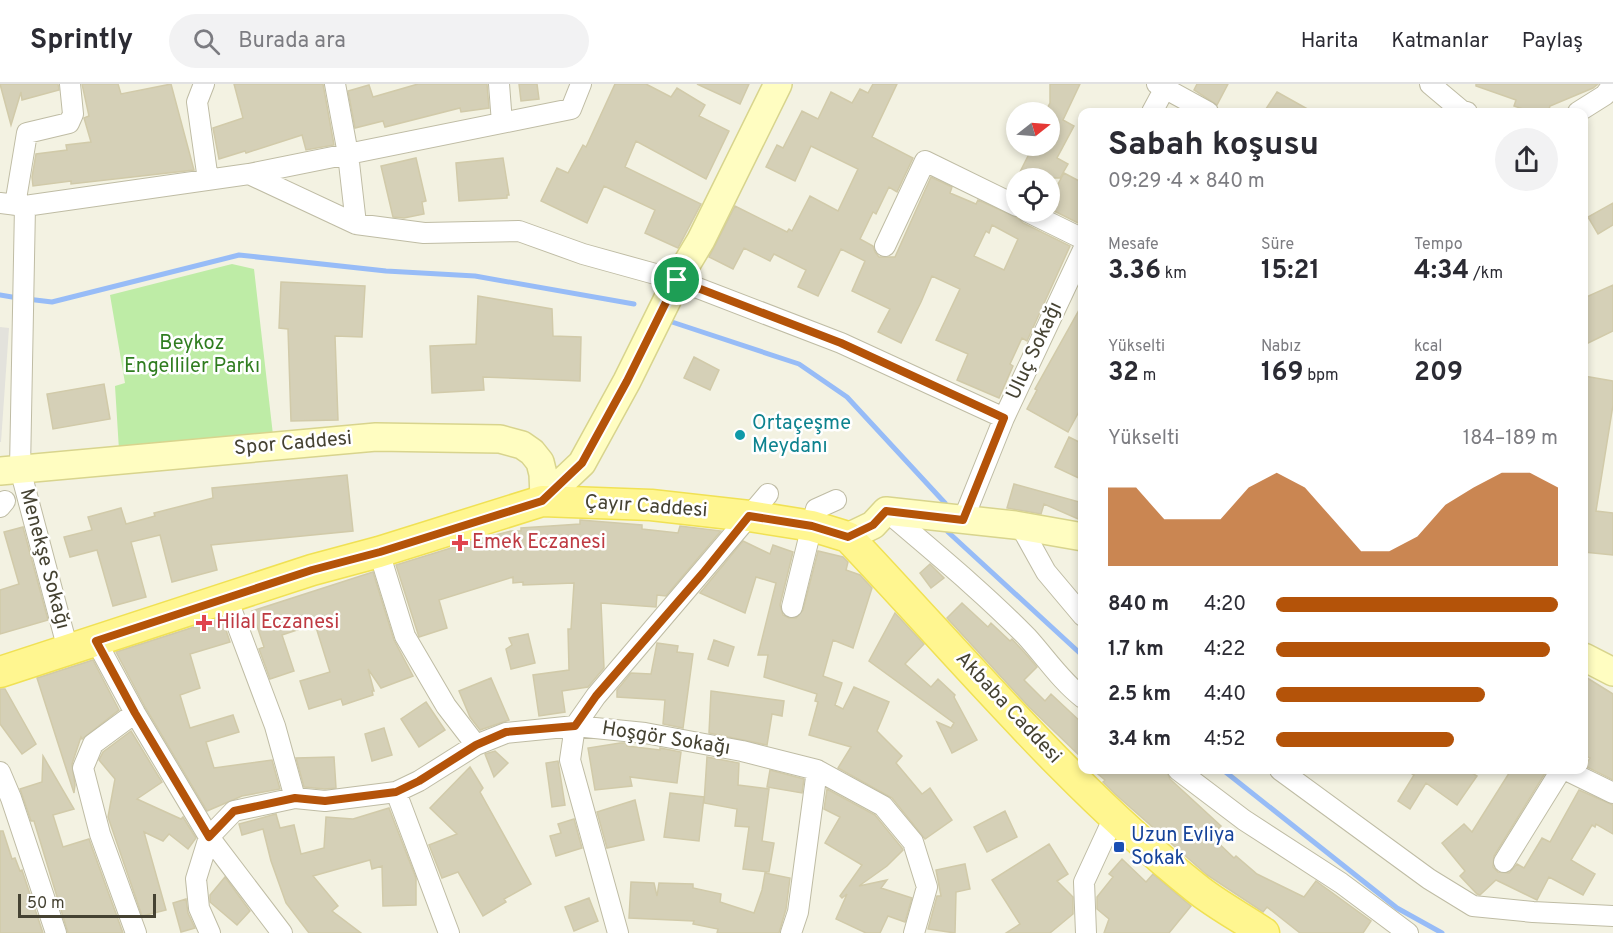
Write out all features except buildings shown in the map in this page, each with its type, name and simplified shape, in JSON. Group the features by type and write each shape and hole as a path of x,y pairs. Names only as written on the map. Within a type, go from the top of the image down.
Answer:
{"main road":[{"name":"Çayır Caddesi","path":"0,672 312,570 380,552 542,501 651,505 759,505 812,526 848,537"},
{"name":"Akbaba Caddesi","path":"848,537 1024,727 1114,817 1198,890 1264,933"}],"street":[{"name":"Menekşe Sokağı","path":"68,650 10,470 23,320 23,272 13,205 27,133 69,123 73,114 70,84"},
{"path":"204,84 197,102 208,180"},
{"path":"335,84 348,154 356,224"},
{"path":"499,84 502,123"},
{"path":"13,205 249,174 571,109 581,84"},
{"path":"542,501 582,463 627,381 677,280 701,240 778,84"},
{"path":"1430,84 1458,108"},
{"path":"1584,108 1605,95 1613,84"},
{"path":"1154,108 1163,85 1201,108"},
{"path":"885,246 925,161 1006,201"},
{"path":"249,174 356,224 424,233 519,231 583,254 677,280 841,343 1004,418"},
{"path":"1049,222 1078,236"},
{"name":"Uluç Sokağı","path":"963,520 1004,418 1078,261"},
{"name":"Spor Caddesi","path":"10,470 376,437 500,439 522,445 540,462 543,474 544,497 542,501"},
{"path":"792,607 816,509 836,500"},
{"path":"618,933 570,760 575,726 596,696 759,505"},
{"path":"886,511 1021,526 1078,536"},
{"path":"848,537 873,525 886,511"},
{"path":"886,511 975,588 1027,638 1069,687 1078,694"},
{"path":"1021,526 1046,572 1078,610"},
{"path":"380,552 405,636 446,706 476,745"},
{"path":"226,598 275,726 295,798"},
{"path":"96,641 135,713 209,837 282,933"},
{"path":"1588,659 1613,672"},
{"path":"135,713 93,744 83,768 100,834 136,933"},
{"name":"Hoşgör Sokağı","path":"210,933 199,908 196,879 209,837 234,811 295,798 325,801 396,792 419,781 476,745 506,732 575,726 645,733 742,750 817,770 883,806 913,842 927,887 914,933"},
{"path":"791,933 798,912 817,770"},
{"path":"0,772 11,798 56,933"},
{"path":"1183,774 1244,820 1341,883 1408,933"},
{"path":"1285,774 1429,879 1473,906 1533,912 1612,914"},
{"path":"1504,862 1559,774"},
{"path":"1574,774 1613,793"},
{"path":"396,792 449,933"},
{"path":"1086,933 1084,882 1114,817"}],"green space":[{"name":"Beykoz Engelliler Parkı","path":"232,264 254,269 273,435 119,450 115,386 125,383 110,295"}],"shaded area":[{"path":"0,327 9,328 1,442 0,442"}],"waterway":[{"path":"27,299 52,302 239,255 386,271 475,276 634,304"},
{"path":"0,295 18,298"},
{"path":"672,322 799,364 847,397 945,503"},
{"path":"948,532 1078,651"},
{"path":"1228,774 1397,908 1442,933"}],"place":[{"name":"Ortaçeşme Meydanı","path":"740,435"},
{"name":"Emek Eczanesi","path":"460,543"},
{"name":"Hilal Eczanesi","path":"204,623"},
{"name":"Uzun Evliya Sokak","path":"1119,847"}],"route":[{"path":"677,280 841,343 1004,418 963,520 886,511 873,525 848,537 812,526 749,516 703,573 596,696 575,726 506,732 476,745 419,781 396,792 325,801 295,798 234,811 209,837 135,713 96,641 312,570 380,552 542,501 582,463 627,381 677,280"}]}
